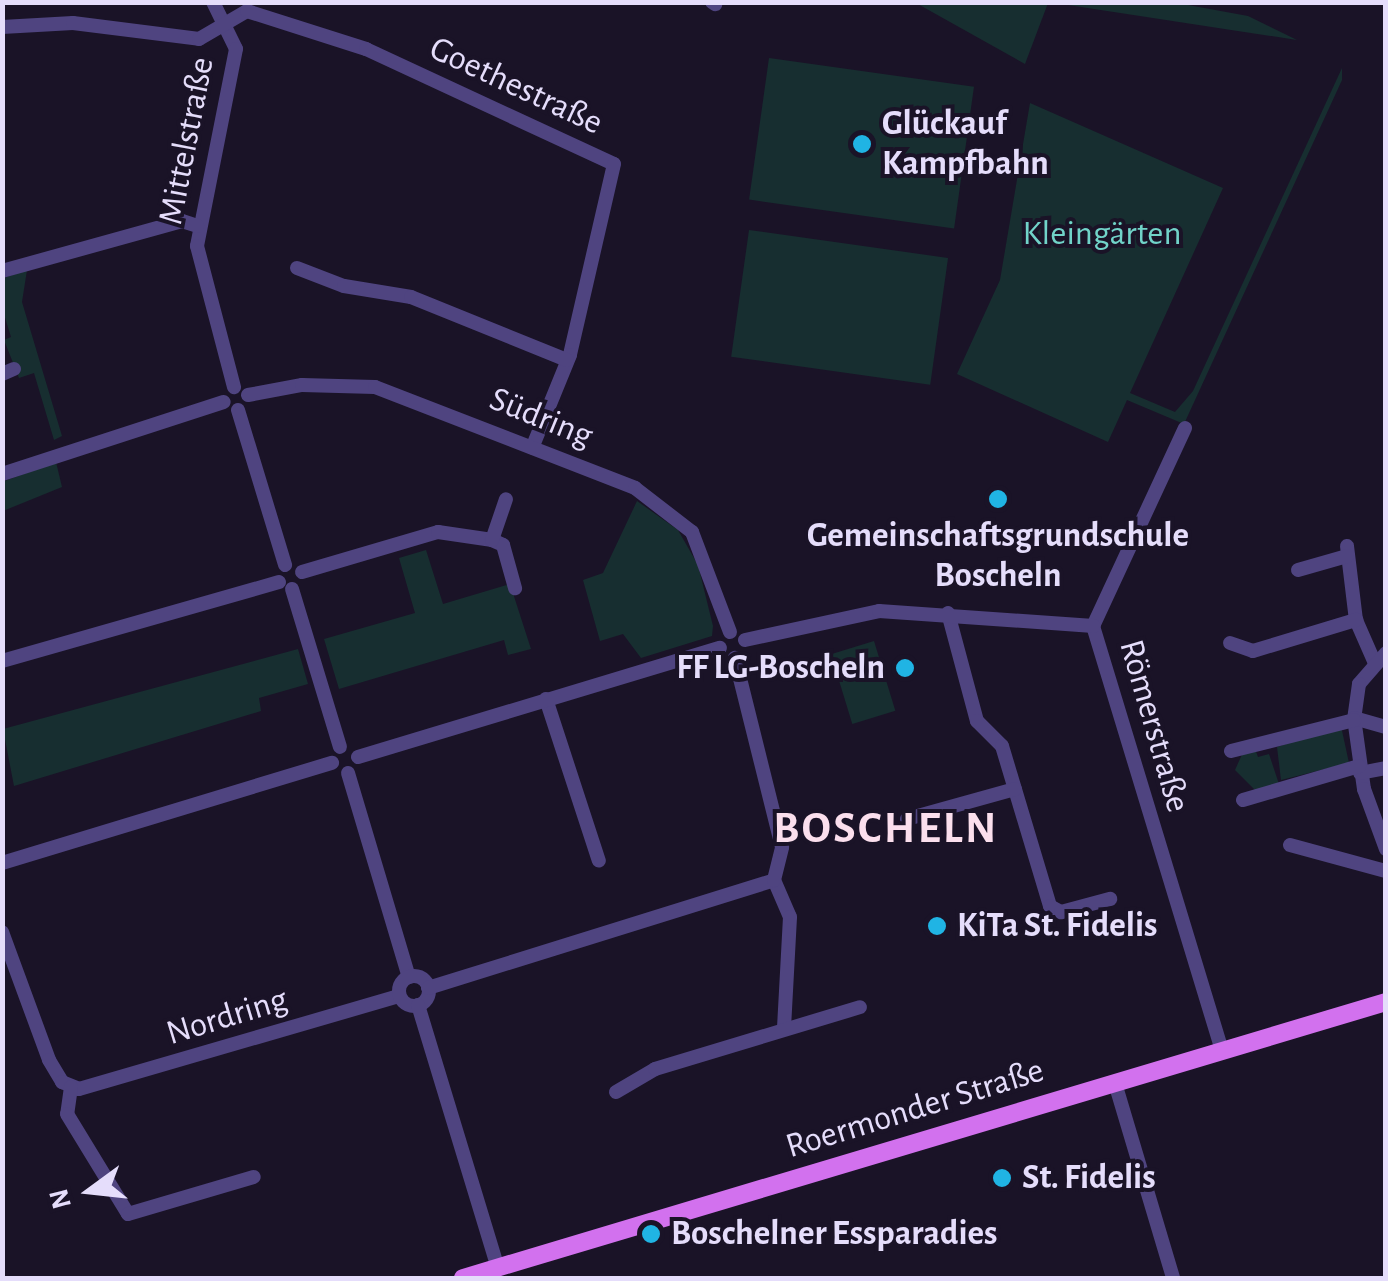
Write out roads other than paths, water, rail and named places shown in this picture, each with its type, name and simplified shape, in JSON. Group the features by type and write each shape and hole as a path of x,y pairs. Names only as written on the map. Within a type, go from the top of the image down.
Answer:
{"main road":[{"name":"Roermonder Straße","path":"463,1278 1386,1002"}],"street":[{"name":"Mittelstraße","path":"213,2 236,49 197,226 208,299 241,391"},
{"name":"Goethestraße","path":"2,27 72,23 199,39 248,11 366,49 614,164 568,360"},
{"path":"2,271 182,221 197,226"},
{"path":"297,268 344,286 410,296 568,360 532,448"},
{"name":"Südring","path":"241,391 302,384 376,388 635,488 683,521 704,553 730,632"},
{"path":"2,474 231,406 241,391"},
{"path":"231,406 241,391"},
{"path":"231,406 285,565 285,586 340,747 358,757"},
{"name":"Römerstraße","path":"1185,428 1093,626 1222,1052"},
{"path":"492,540 506,498"},
{"path":"2,661 285,586 302,572 438,532 503,545 515,588"},
{"path":"1298,570 1347,551 1356,620 1380,657 1360,684 1354,719 1360,770 1386,849"},
{"path":"285,565 302,572"},
{"path":"348,772 358,757 720,648 730,632 744,640 849,613 948,614 1093,626"},
{"path":"948,614 977,721 1002,746 1050,906 1061,912 1110,899"},
{"path":"1230,643 1253,652 1356,620"},
{"path":"744,640 735,658 782,847 774,880 790,917 784,1028"},
{"path":"720,648 735,658"},
{"path":"546,700 598,861"},
{"path":"1231,750 1354,719 1386,726"},
{"path":"332,763 340,747"},
{"path":"2,863 332,763 348,772 410,977 428,988"},
{"path":"1243,800 1360,770 1386,768"},
{"path":"907,819 1015,788"},
{"path":"1290,845 1386,870"},
{"path":"418,1006 428,988 774,880"},
{"path":"2,932 50,1060 71,1087 67,1114 128,1214 254,1177"},
{"path":"410,977 399,996 418,1006 498,1268"},
{"name":"Nordring","path":"71,1087 101,1086 399,996"},
{"path":"616,1092 655,1069 860,1007"},
{"path":"1115,1083 1173,1278"}],"place":[{"name":"Glückauf Kampfbahn","path":"862,144"},
{"name":"Gemeinschaftsgrundschule Boscheln","path":"998,499"},
{"name":"FF LG-Boscheln","path":"905,668"},
{"name":"KiTa St. Fidelis","path":"937,926"},
{"name":"St. Fidelis","path":"1002,1178"},
{"name":"Boschelner Essparadies","path":"651,1234"}],"district":[{"name":"BOSCHELN","path":"886,829"}],"park label":[{"name":"Kleingärten","path":"1102,234"}]}
